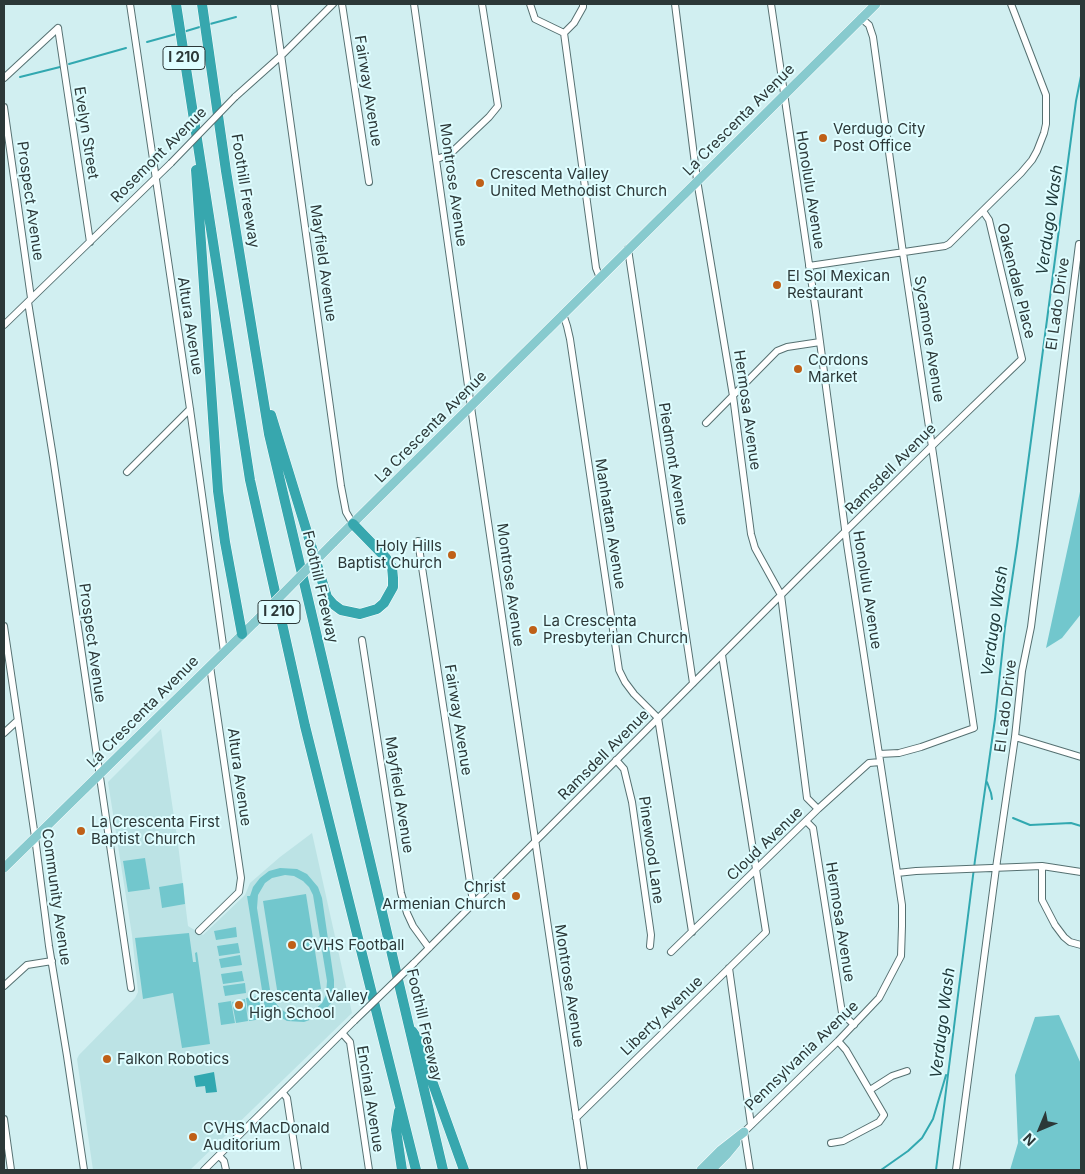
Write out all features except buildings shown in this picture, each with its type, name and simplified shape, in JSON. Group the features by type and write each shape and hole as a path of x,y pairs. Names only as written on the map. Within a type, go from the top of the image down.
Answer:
{"highway":[{"name":"I 210","path":"176,4 250,480 305,726 416,1170"},
{"name":"Foothill Freeway","path":"202,4 269,434 443,1170"},
{"path":"192,112 201,268 212,383 218,491 225,542 242,634"},
{"path":"258,373 327,597 341,610 360,614 377,609 384,603 394,578 392,567 386,558 353,524"},
{"path":"408,1025 424,1048 432,1082 464,1170"},
{"path":"399,1105 396,1130 402,1170"}],"main road":[{"name":"La Crescenta Avenue","path":"4,868 255,622 784,96 871,6"},
{"name":"Pennsylvania Avenue","path":"701,1170 721,1150 744,1132"},
{"name":"Pennsylvania Avenue","path":"711,1170 744,1132"}],"street":[{"name":"Altura Avenue","path":"130,4 224,652"},
{"name":"Mayfield Avenue","path":"274,4 340,486 346,512 353,524"},
{"name":"Rosemont Avenue","path":"4,325 235,97 282,55 333,4"},
{"name":"Fairway Avenue","path":"342,4 369,182"},
{"name":"Montrose Avenue","path":"414,4 534,843 584,1170"},
{"path":"436,159 450,154 498,106 482,4"},
{"path":"530,4 535,19 564,33"},
{"path":"564,33 574,23 583,4"},
{"name":"Hermosa Avenue","path":"674,4 698,180 733,396 754,543 781,595 807,798 818,809"},
{"name":"Honolulu Avenue","path":"770,4 902,905 901,956 879,998"},
{"path":"809,266 903,253 949,244 1032,160 1046,124 1046,95 1011,4"},
{"name":"Sycamore Avenue","path":"861,18 869,25 873,37 903,253 974,728 921,747 899,753 879,754"},
{"name":"Evelyn Street","path":"4,78 58,28 90,242"},
{"path":"564,33 596,268 600,278"},
{"name":"Prospect Avenue","path":"4,107 30,300 131,988"},
{"name":"Oakendale Place","path":"983,211 989,220 1022,359"},
{"name":"El Lado Drive","path":"956,1170 1015,736 1022,671 1031,627 1079,244"},
{"name":"Piedmont Avenue","path":"628,249 693,683"},
{"name":"Manhattan Avenue","path":"563,314 568,326 619,670 634,694 658,718"},
{"path":"706,423 777,351 787,347 820,342"},
{"name":"Ramsdell Avenue","path":"204,1170 414,963 933,444 1022,359"},
{"path":"127,472 190,409"},
{"name":"Fairway Avenue","path":"418,542 474,902"},
{"name":"Community Avenue","path":"4,626 84,1170"},
{"name":"Mayfield Avenue","path":"362,640 401,893 413,926 429,948"},
{"path":"722,655 756,870"},
{"name":"Altura Avenue","path":"199,930 239,892 242,878 210,666"},
{"path":"658,718 692,932"},
{"path":"4,733 17,720"},
{"path":"1015,736 1081,757"},
{"name":"Pinewood Lane","path":"616,760 624,769 632,802 651,935 650,946"},
{"name":"Cloud Avenue","path":"671,952 818,809 869,763 880,762"},
{"name":"Hermosa Avenue","path":"806,822 813,828 842,1013 854,1025"},
{"path":"1042,866 1042,900 1055,925 1064,937 1070,942 1081,945"},
{"path":"897,873 916,870 1042,866 1081,872"},
{"name":"Liberty Avenue","path":"576,1118 766,932 756,870"},
{"path":"4,986 26,965 52,961"},
{"path":"729,968 751,1125"},
{"name":"Pennsylvania Avenue","path":"744,1132 838,1041 879,998"},
{"name":"Encinal Avenue","path":"342,1033 350,1042 369,1170"},
{"path":"832,1143 843,1141 882,1121 884,1115 884,1112 838,1041"},
{"path":"870,1090 892,1076 907,1070"},
{"path":"282,1093 287,1098 298,1170"},
{"path":"4,1119 11,1170"},
{"path":"744,1132 750,1170"},
{"path":"219,1156 224,1162 226,1170"}],"shaded area":[{"path":"1081,487 1081,614 1062,638 1046,648"},
{"name":"Crescenta Valley High School","path":"161,729 188,926 203,935 245,895 250,883 312,833 352,1013 190,1170 93,1170 77,1059 135,998 138,992 132,935 108,782"},
{"path":"145,858 150,889 128,892 123,861"},
{"path":"280,868 297,869 307,874 318,887 322,898 334,980 334,992 331,1003 324,1012 304,1022 287,1021 269,1008 265,1009 247,896 250,896 253,887 269,871","holes":["285,875 294,876 303,881 313,895 327,981 326,995 322,1003 312,1012 303,1014 285,1012 273,999 257,908 258,895 265,883 272,878"]},
{"path":"183,883 185,904 162,908 159,887"},
{"name":"CVHS Football","path":"306,894 321,989 278,996 263,901"},
{"path":"236,927 237,937 216,940 214,931"},
{"path":"189,933 193,962 196,962 195,953 197,952 210,1044 182,1048 173,993 143,999 135,938"},
{"path":"238,943 240,953 219,956 217,946"},
{"path":"240,955 242,965 221,968 219,959"},
{"path":"242,971 244,981 223,984 221,974"},
{"path":"245,983 246,993 225,996 223,986"},
{"path":"259,996 262,1019 249,1021 246,998"},
{"path":"245,999 248,1021 236,1023 232,1002"},
{"path":"231,1001 235,1023 221,1025 218,1003"},
{"path":"1059,1015 1081,1064 1081,1170 1010,1170 1018,1143 1015,1075 1035,1017"},
{"path":"214,1072 217,1092 206,1093 205,1086 196,1087 194,1076"}],"waterway":[{"path":"210,24 236,17"},
{"path":"183,32 203,26"},
{"path":"147,42 176,34"},
{"path":"69,64 126,48"},
{"path":"20,77 60,67"},
{"name":"Verdugo Wash","path":"936,1170 975,860 995,719 1005,627 1076,101 1081,76"},
{"path":"987,782 992,799"},
{"path":"1013,818 1030,825 1071,823 1081,826"},
{"path":"881,1170 908,1151 922,1138 933,1119 946,1075"}],"place":[{"name":"Verdugo City Post Office","path":"823,138"},
{"name":"Crescenta Valley United Methodist Church","path":"480,183"},
{"name":"El Sol Mexican Restaurant","path":"777,285"},
{"name":"Cordons Market","path":"798,369"},
{"name":"Holy Hills Baptist Church","path":"452,555"},
{"name":"La Crescenta Presbyterian Church","path":"533,630"},
{"name":"La Crescenta First Baptist Church","path":"81,831"},
{"name":"Christ Armenian Church","path":"516,896"},
{"name":"CVHS Football","path":"292,945"},
{"name":"Crescenta Valley High School","path":"239,1005"},
{"name":"Falkon Robotics","path":"107,1059"},
{"name":"CVHS MacDonald Auditorium","path":"193,1137"}]}
